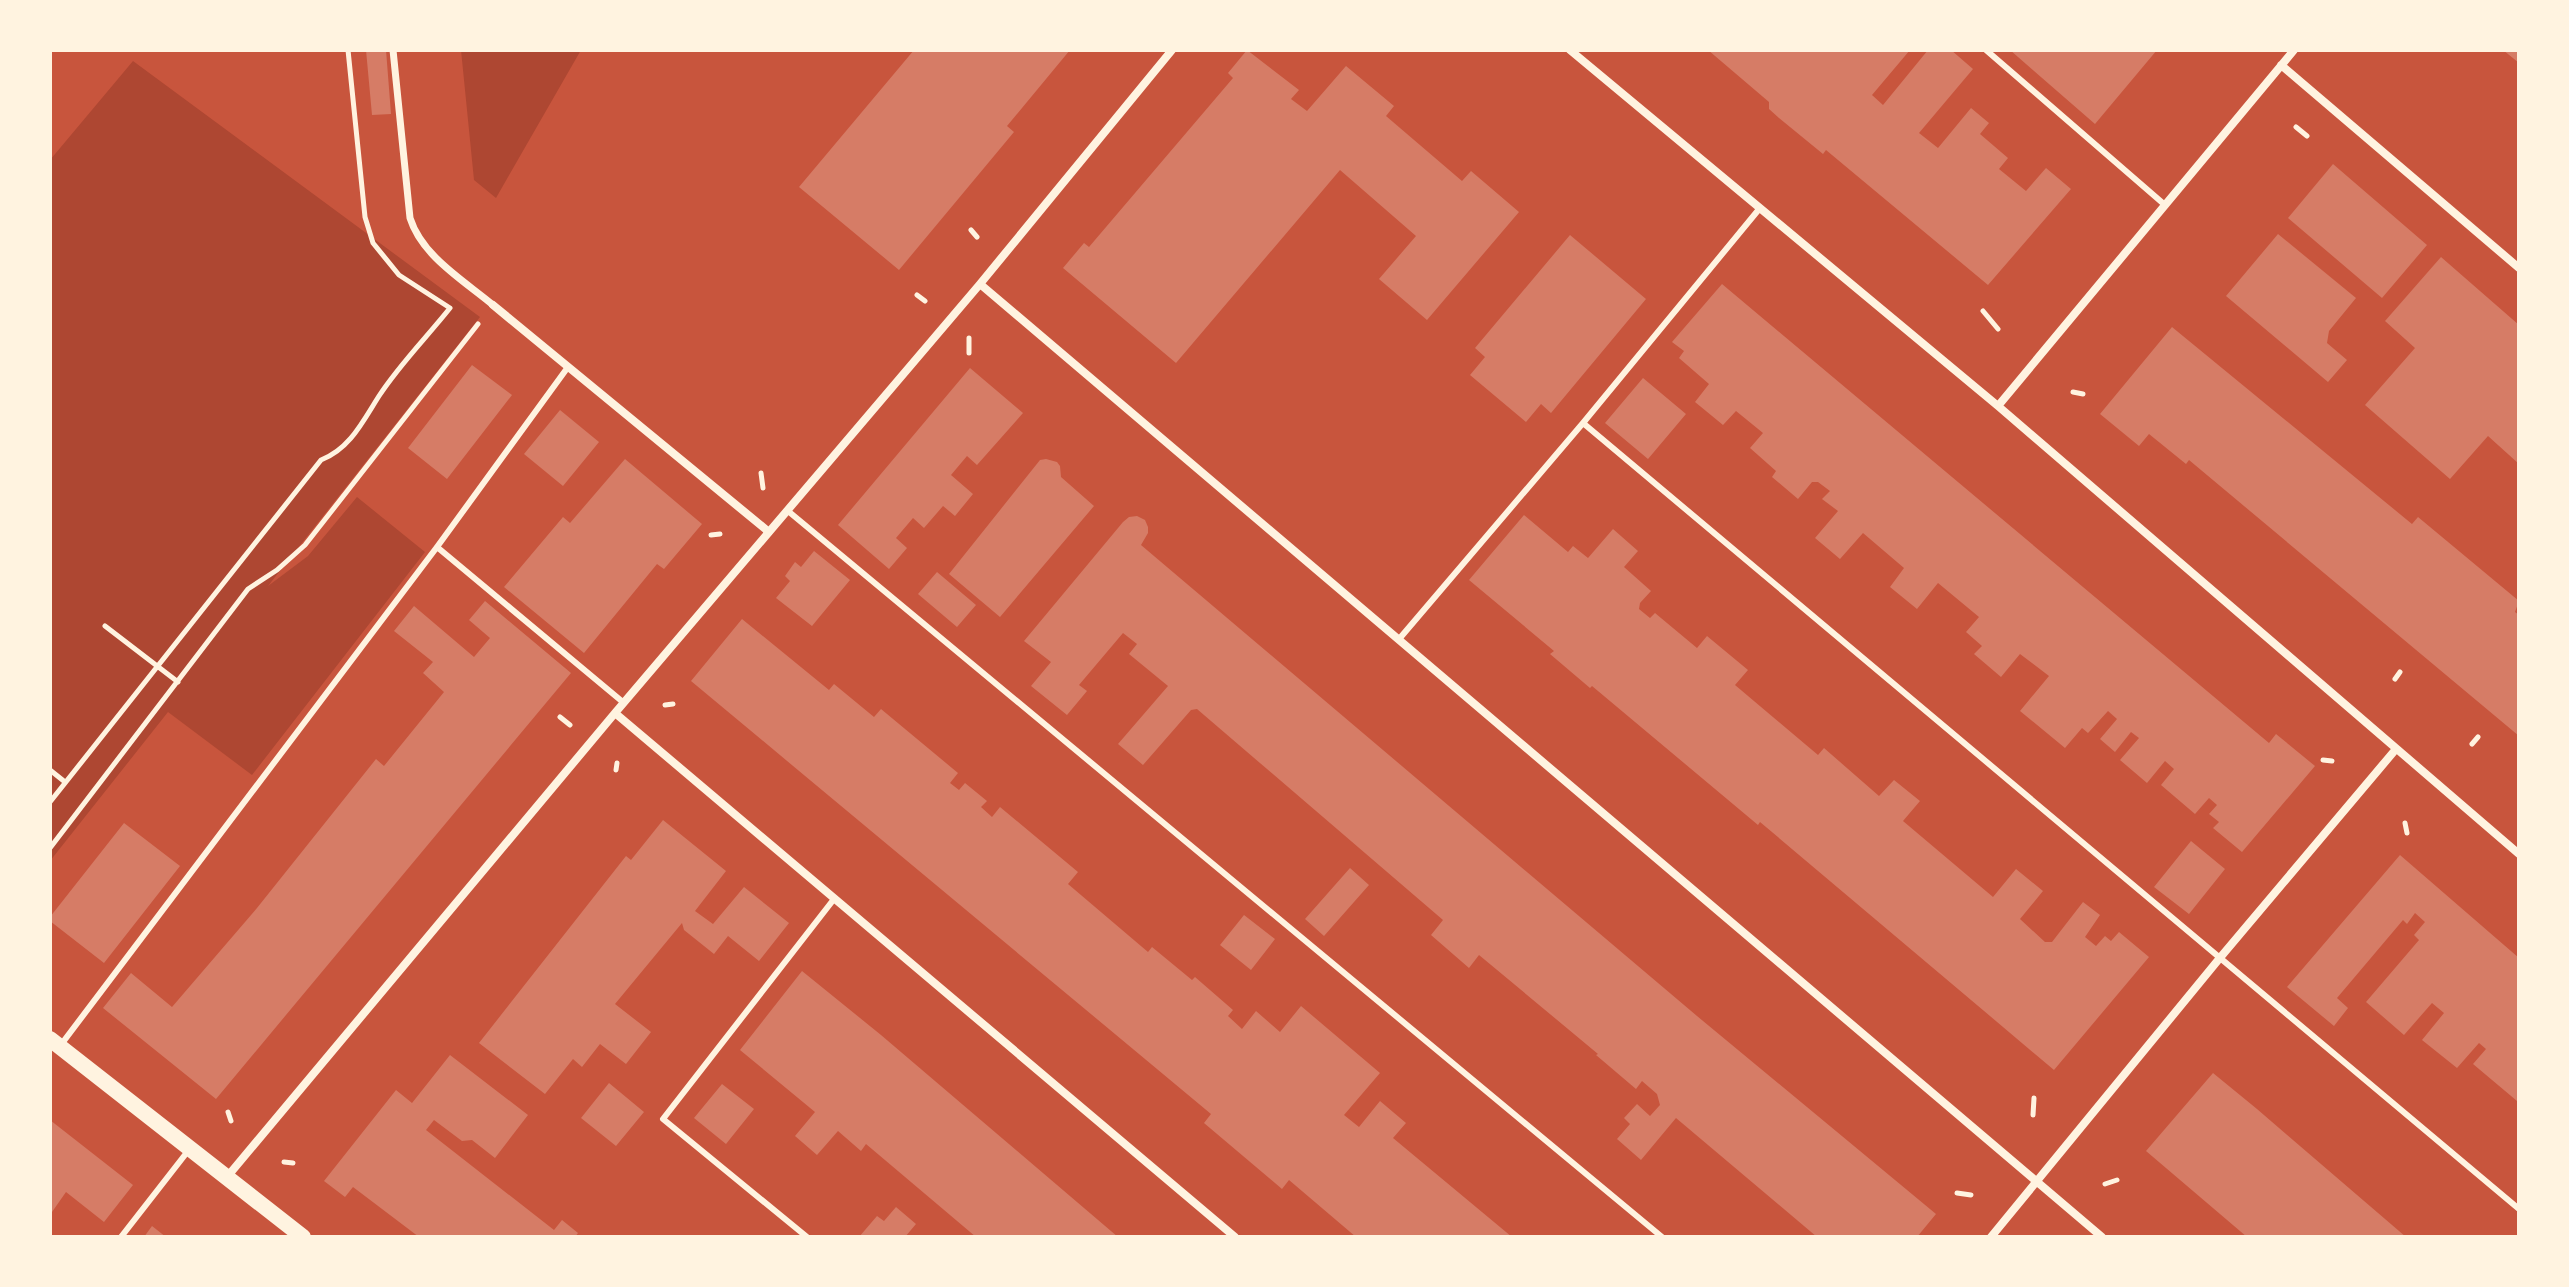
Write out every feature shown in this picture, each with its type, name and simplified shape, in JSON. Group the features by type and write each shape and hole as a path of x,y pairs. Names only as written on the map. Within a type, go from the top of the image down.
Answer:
{"main road":[{"path":"55,1042 303,1237"}],"street":[{"path":"393,50 410,218 415,234 427,250 769,532"},
{"path":"227,1177 615,713 980,284 1172,50"},
{"path":"1570,50 1998,406 2519,854"},
{"path":"1998,406 2294,50"},
{"path":"2281,65 2519,268"},
{"path":"980,284 2102,1237"},
{"path":"615,713 1235,1237"},
{"path":"1991,1237 2396,749"}],"lane":[{"path":"1986,50 2165,205"},
{"path":"1400,638 1760,208"},
{"path":"55,1042 437,547 568,367"},
{"path":"1583,423 2519,1209"},
{"path":"788,511 1662,1237"},
{"path":"437,547 624,703"},
{"path":"807,1237 663,1119 834,899"},
{"path":"121,1237 190,1147"}],"path":[{"path":"50,802 321,460 336,454 368,418 379,396 450,308 399,275 373,243 365,217 348,50"},
{"path":"2296,127 2307,136"},
{"path":"971,230 977,237"},
{"path":"917,295 925,301"},
{"path":"50,848 248,589 277,570 305,545 493,305"},
{"path":"1983,311 1998,329"},
{"path":"969,337 969,353"},
{"path":"2073,392 2083,394"},
{"path":"761,473 763,488"},
{"path":"711,535 720,534"},
{"path":"105,626 178,682"},
{"path":"2395,679 2400,672"},
{"path":"665,705 673,704"},
{"path":"560,717 570,725"},
{"path":"2472,744 2478,737"},
{"path":"2323,760 2332,761"},
{"path":"50,770 65,782"},
{"path":"2405,823 2407,833"},
{"path":"2033,1115 2034,1098"},
{"path":"228,1112 231,1121"},
{"path":"284,1162 293,1163"},
{"path":"2105,1184 2117,1180"},
{"path":"1957,1193 1971,1195"}],"shaded area":[{"path":"461,50 581,50 496,198 474,180"},
{"path":"133,61 480,317 268,586 308,556 357,497 425,552 252,775 168,712 50,861 50,160"}],"building":[{"path":"366,50 386,50 391,114 372,115"},
{"path":"914,50 1070,50 1007,126 1014,132 899,270 799,187"},
{"path":"1247,50 1299,90 1291,99 1307,111 1346,66 1394,106 1386,116 1462,181 1471,171 1519,212 1427,320 1379,279 1416,236 1340,170 1176,363 1063,268 1084,243 1089,247 1233,78 1228,73"},
{"path":"1708,50 1910,50 1872,95 1883,105 1928,50 1951,50 1973,69 1919,133 1938,148 1971,108 1989,123 1980,134 2008,158 1999,169 2026,191 2046,168 2071,189 1988,285 1826,150 1823,154 1779,118 1769,109 1769,102"},
{"path":"2010,50 2157,50 2095,124"},
{"path":"2503,50 2519,50 2519,63"},
{"path":"2333,164 2427,245 2382,298 2288,218"},
{"path":"2278,234 2356,298 2329,331 2327,343 2347,360 2328,382 2226,296"},
{"path":"1570,235 1646,299 1551,413 1541,404 1526,422 1470,375 1485,357 1475,348"},
{"path":"2441,257 2519,325 2519,464 2488,436 2450,479 2365,405 2415,348 2385,321"},
{"path":"1722,284 2269,743 2276,734 2315,766 2242,852 2213,828 2219,822 2209,814 2217,805 2209,798 2195,814 2161,785 2174,769 2165,761 2147,783 2120,760 2139,738 2131,732 2115,752 2100,739 2117,719 2108,711 2088,733 2082,728 2065,748 2020,711 2049,676 2020,654 2001,677 1974,654 1982,646 1966,632 1979,617 1938,583 1917,609 1890,587 1904,568 1863,533 1840,559 1815,538 1838,511 1822,499 1830,491 1818,482 1812,482 1798,499 1772,477 1776,471 1750,448 1763,433 1736,411 1723,425 1695,402 1709,384 1679,358 1684,351 1672,342"},
{"path":"2172,327 2412,524 2418,517 2519,601 2515,612 2519,615 2519,736 2189,460 2186,464 2149,434 2139,446 2100,414"},
{"path":"472,365 512,395 447,479 408,448"},
{"path":"970,368 1023,413 977,465 967,456 951,475 973,494 955,516 943,506 924,528 913,518 896,538 907,548 889,569 838,525"},
{"path":"1643,378 1686,414 1648,459 1605,423"},
{"path":"560,410 599,442 563,486 524,454"},
{"path":"625,459 702,524 664,569 657,564 584,653 504,587 563,517 570,523"},
{"path":"1040,460 1057,462 1061,477 1094,506 1000,617 949,574"},
{"path":"1524,515 1568,552 1573,546 1588,558 1613,529 1638,551 1624,567 1651,591 1640,603 1639,609 1650,618 1655,613 1697,648 1707,636 1748,670 1735,685 1818,755 1824,748 1879,796 1894,780 1920,801 1903,821 1993,897 2016,869 2043,891 2020,919 2045,942 2052,942 2083,902 2100,915 2085,937 2096,946 2105,936 2111,941 2119,932 2149,957 2054,1070 1760,822 1758,825 1592,686 1590,688 1550,654 1554,651 1469,580"},
{"path":"1137,516 1145,520 1148,527 1141,545 1936,1214 1917,1237 1817,1237 1676,1118 1641,1160 1617,1139 1630,1124 1624,1118 1637,1104 1650,1116 1660,1105 1657,1094 1642,1081 1636,1089 1479,955 1469,968 1431,935 1443,920 1197,709 1191,710 1143,765 1118,744 1168,686 1129,654 1137,644 1123,633 1079,685 1087,691 1067,715 1031,686 1051,662 1024,641 1123,522"},
{"path":"814,551 850,580 812,626 776,598 790,581 785,576 795,562 801,567"},
{"path":"937,572 976,605 957,627 918,594"},
{"path":"485,601 571,673 216,1099 103,1008 131,973 172,1007 257,908 376,759 384,766 444,692 423,673 433,662 394,631 414,606 474,657 490,638 469,620"},
{"path":"742,619 829,690 834,684 874,717 881,709 958,773 950,783 959,790 965,783 987,801 981,807 992,817 1000,807 1078,872 1068,884 1148,952 1152,947 1192,980 1195,977 1233,1010 1228,1016 1242,1029 1256,1011 1280,1032 1301,1006 1380,1073 1344,1115 1359,1127 1380,1101 1406,1123 1393,1138 1512,1237 1356,1237 1289,1180 1282,1189 1204,1123 1211,1114 691,681"},
{"path":"663,820 726,871 695,911 713,924 744,887 789,923 759,961 728,936 714,954 684,930 682,923 615,1004 651,1032 626,1064 600,1044 582,1067 573,1059 545,1094 479,1043 626,856 631,860"},
{"path":"124,823 180,866 104,963 50,921 50,917"},
{"path":"2191,841 2225,869 2189,914 2154,887"},
{"path":"2400,855 2519,958 2517,1101 2473,1064 2486,1049 2479,1043 2457,1068 2422,1040 2444,1013 2432,1003 2404,1035 2366,1002 2419,940 2414,935 2425,922 2415,913 2407,924 2403,920 2337,998 2348,1008 2334,1026 2287,987"},
{"path":"1350,868 1369,885 1324,936 1305,919"},
{"path":"1244,915 1275,939 1251,970 1220,945"},
{"path":"802,971 1118,1237 976,1237 866,1144 861,1151 838,1131 817,1155 795,1136 815,1112 740,1050"},
{"path":"450,1055 528,1115 495,1158 472,1140 462,1141 434,1120 426,1130 554,1230 562,1220 578,1233 575,1237 419,1237 353,1187 345,1197 324,1181 396,1090 412,1103"},
{"path":"2213,1073 2406,1237 2247,1237 2146,1151"},
{"path":"609,1083 644,1112 616,1146 581,1118"},
{"path":"722,1084 754,1109 726,1144 694,1118"},
{"path":"50,1120 133,1185 104,1222 66,1192 52,1212 50,1210"},
{"path":"896,1207 916,1224 905,1237 859,1237 877,1216 884,1221"},
{"path":"152,1226 166,1237 144,1237"}]}
